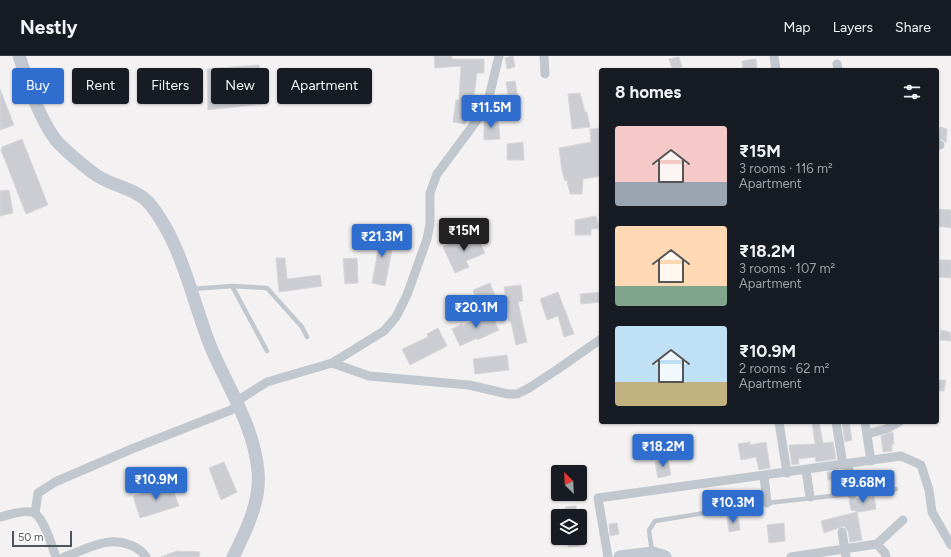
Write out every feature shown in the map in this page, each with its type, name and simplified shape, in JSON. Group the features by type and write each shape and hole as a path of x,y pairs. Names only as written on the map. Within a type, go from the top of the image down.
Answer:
{"main road":[{"path":"19,56 22,81 55,140 96,175 138,194 150,205 172,242 212,349 237,401 250,437 258,470 257,491 253,509 246,532 233,557"},
{"path":"620,557 659,555"}],"street":[{"path":"56,557 45,528 35,513 38,493 56,482 134,448 231,410 235,407 237,401 267,382 332,364 384,331 407,295 427,238 430,224 430,193 437,174 483,112 488,101 499,56"},
{"path":"544,56 546,74"},
{"path":"774,56 776,68"},
{"path":"332,364 369,376 469,385 508,394 517,394 530,388 599,340"},
{"path":"779,424 786,473"},
{"path":"836,424 852,495"},
{"path":"865,424 871,461"},
{"path":"867,434 886,429 895,424"},
{"path":"608,557 598,498 845,465 901,456 921,465 929,490 932,512 951,545"},
{"path":"806,470 810,497"},
{"path":"764,476 767,502"},
{"path":"0,517 31,512 35,513"},
{"path":"791,557 845,553 877,544 903,520"},
{"path":"842,532 845,553"},
{"path":"64,557 109,542 130,545 142,550 146,557"},
{"path":"877,544 885,553 886,557"}],"lane":[{"path":"190,289 232,286 267,288 302,327 308,337"},
{"path":"232,286 267,351"},
{"path":"659,555 649,530 655,521 767,502 810,497 852,495 896,489"}],"building":[{"path":"434,56 451,56 452,59 484,59 484,73 477,73 472,112 468,111 465,124 453,122 456,100 459,100 461,66 435,68"},
{"path":"513,56 515,67 507,69 505,58"},
{"path":"679,57 682,67 672,68 669,59"},
{"path":"756,59 757,68 743,68 742,61"},
{"path":"259,65 259,68 220,68"},
{"path":"207,69 211,69 211,104 263,104 208,110"},
{"path":"515,81 519,105 501,107 500,95 508,95 506,82"},
{"path":"0,89 14,125 0,130"},
{"path":"580,93 585,112 587,112 590,127 572,129 568,94"},
{"path":"486,118 498,118 500,139 484,140 484,120"},
{"path":"940,127 947,129 946,143 943,140 939,139"},
{"path":"599,128 599,176 583,179 582,194 570,194 567,180 565,181 562,171 559,148 591,142 590,129"},
{"path":"22,139 48,205 26,214 1,150 2,147"},
{"path":"523,142 524,160 507,160 507,144"},
{"path":"9,190 13,213 0,216 0,191"},
{"path":"939,209 951,210 951,228 939,226"},
{"path":"596,216 599,228 591,229 591,235 575,235 575,220"},
{"path":"475,232 485,253 466,261 469,267 455,273 443,247"},
{"path":"371,234 394,239 385,286 372,283 379,245 369,244"},
{"path":"276,258 285,258 287,279 320,275 322,286 279,292"},
{"path":"357,258 358,283 345,284 343,259"},
{"path":"940,260 951,260 951,278 939,277"},
{"path":"490,283 495,296 478,303 473,290"},
{"path":"521,285 523,301 518,302 527,342 516,345 511,322 509,322 504,287"},
{"path":"558,292 574,334 564,337 558,316 547,320 540,299"},
{"path":"599,292 599,302 581,304 580,294"},
{"path":"490,312 499,330 460,346 452,329 462,324 462,326"},
{"path":"438,328 447,346 410,365 402,349 428,337 427,334"},
{"path":"941,330 950,332 951,341 940,340"},
{"path":"507,355 509,370 475,374 473,359"},
{"path":"939,380 946,380 944,391 939,391"},
{"path":"812,424 819,424 823,443 833,442 836,459 816,462 815,457 798,459 799,464 792,465 789,445 815,444"},
{"path":"842,424 849,424 852,440 845,442"},
{"path":"893,432 894,444 892,444 892,451 883,452 881,436"},
{"path":"750,442 750,445 766,442 770,468 759,470 756,457 741,460 738,444"},
{"path":"668,459 671,475 658,478 655,462"},
{"path":"224,462 237,492 221,500 209,468"},
{"path":"886,470 888,485 871,487 869,472"},
{"path":"843,471 844,478 828,480 827,472"},
{"path":"171,484 179,506 140,518 133,496"},
{"path":"874,496 876,509 860,512 851,510 849,500"},
{"path":"576,506 576,509 565,509 565,507"},
{"path":"857,512 862,540 850,542 848,531 844,526 824,533 821,521"},
{"path":"738,516 740,530 729,532 727,517"},
{"path":"617,523 619,534 610,536 609,524"},
{"path":"784,523 785,541 769,543 767,525"},
{"path":"568,545 580,545 580,546 568,547"},
{"path":"177,551 200,552 199,557 161,557"}]}
